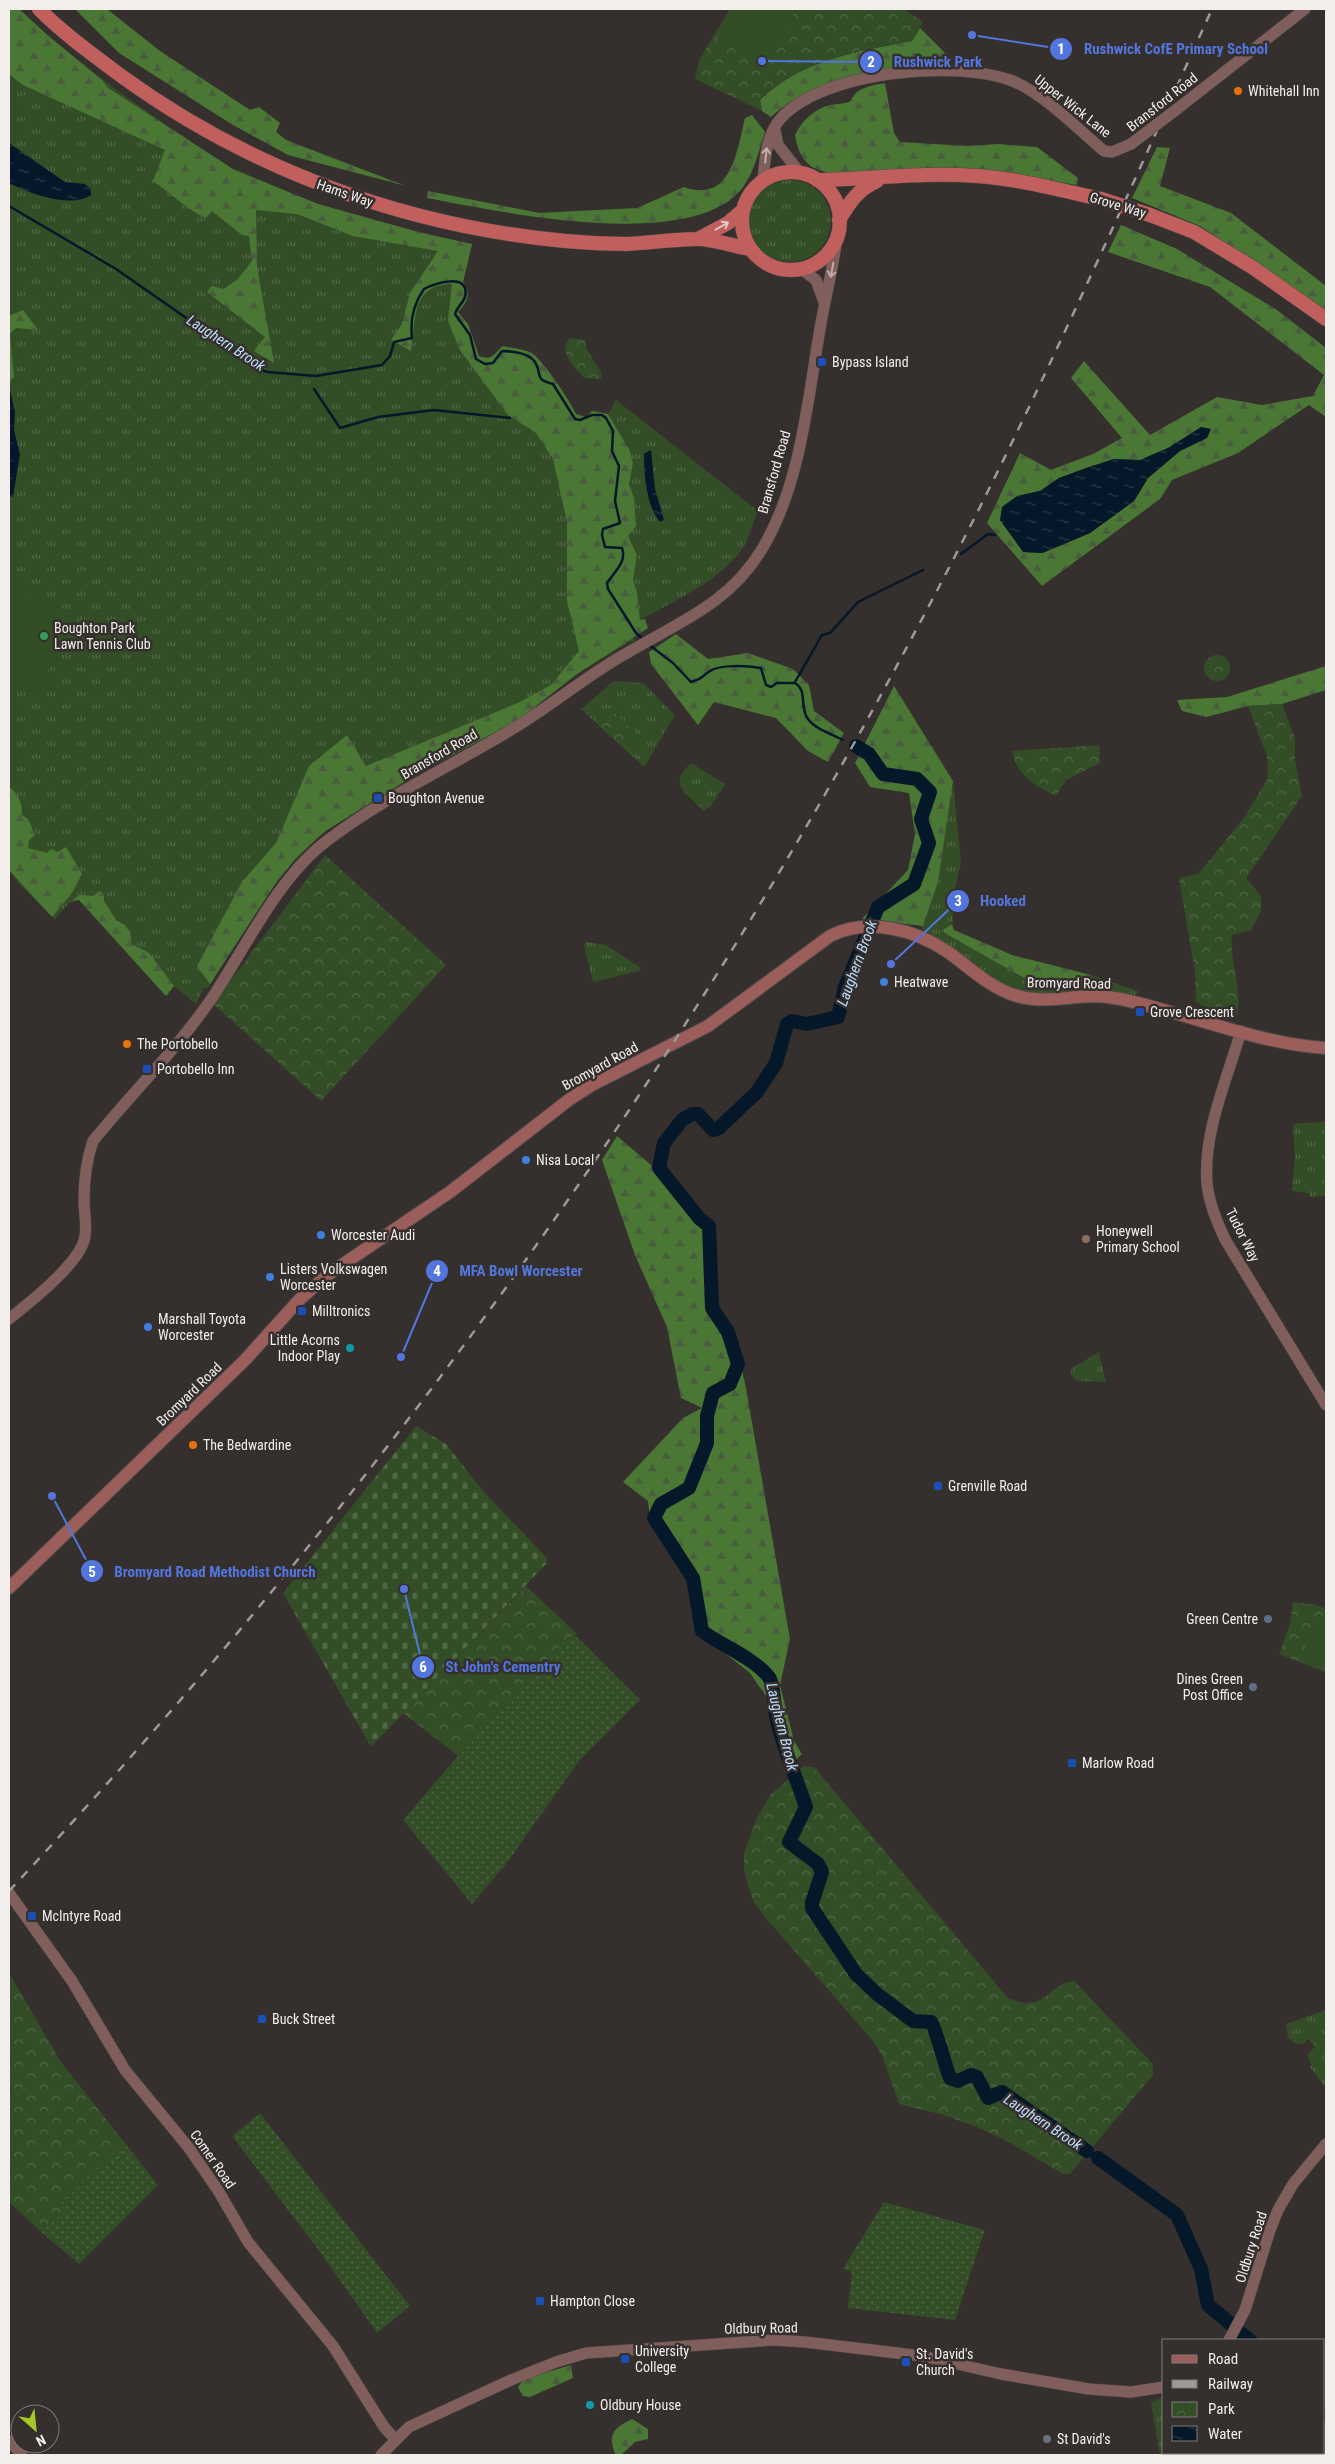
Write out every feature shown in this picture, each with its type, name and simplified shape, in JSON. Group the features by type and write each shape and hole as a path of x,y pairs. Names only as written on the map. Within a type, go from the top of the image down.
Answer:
{"highway":[{"name":"Hams Way","path":"39,9 84,48 181,116 242,150 300,178 388,208 474,229 592,243 627,244 698,239 750,249"},
{"path":"800,173 817,180 831,193 840,220 837,238 823,258 801,269 775,268 757,257 750,249 742,230 743,210 747,199 763,181 781,174 800,173"},
{"name":"Grove Way","path":"817,180 882,179 942,174 976,176 1012,179 1101,199 1194,232 1252,268 1326,319"},
{"path":"840,220 854,196 863,187 882,179"},
{"name":"Hams Way","path":"698,239 728,223 743,210"}],"main road":[{"name":"Bromyard Road","path":"9,1588 245,1360 300,1299 330,1272 450,1192 578,1094 708,1026 830,936 846,928 861,925 882,926 924,939 947,951 986,981 1014,995 1032,1000 1108,997 1144,1004 1280,1041 1326,1048"},
{"path":"1280,1041 1326,1039"}],"street":[{"name":"Bransford Road","path":"1131,144 1305,9"},
{"name":"Upper Wick Lane","path":"775,130 781,118 794,106 840,85 868,77 892,74 956,72 997,76 1022,86 1104,151 1112,152 1131,144"},
{"path":"775,130 778,145 800,173"},
{"path":"763,181 767,146 775,130"},
{"name":"Bransford Road","path":"9,1319 57,1278 80,1249 85,1237 86,1162 93,1141 210,1000 290,877 310,855 328,839 391,799 520,724 585,679 638,647 708,608 726,592 761,550 774,527 795,465 837,238"},
{"path":"801,269 816,280 824,302"},
{"name":"Tudor Way","path":"1241,1031 1209,1142 1207,1185 1216,1220 1226,1241 1326,1405"},
{"name":"Comer Road","path":"9,1893 72,1981 125,2070 188,2148 219,2192 248,2242 333,2346 384,2428 395,2439"},
{"name":"Oldbury Road","path":"1230,2339 1245,2310 1278,2210 1293,2184 1326,2144"},
{"name":"Oldbury Road","path":"381,2455 409,2427 472,2396 556,2362 586,2354 774,2340 922,2356 1001,2374 1089,2389 1131,2392 1162,2387"},
{"path":"9,2441 22,2455"}],"green space":[{"path":"9,9 19,9 57,43 117,90 213,158 234,170 262,183 351,214 472,244 463,282 468,294 464,305 458,312 468,324 479,356 488,359 506,354 635,642 629,642 577,674 556,690 324,832 290,866 260,905 208,988 204,988 200,994 196,1004 174,986 166,996 79,900 69,903 55,919 21,886 9,870"},
{"path":"9,9 19,9 102,80 108,88 233,169 318,204 422,233 472,244 463,282 468,294 464,305 458,312 468,324 479,356 490,357 503,346 530,352 548,371 576,414 586,417 592,411 608,414 630,451 633,463 629,484 634,498 636,526 628,536 637,555 633,579 637,593 640,620 645,619 648,628 577,674 518,720 408,779 324,832 296,858 277,881 210,984 197,966 242,882 276,843 309,766 347,735 366,766 520,702 551,685 579,651 567,601 567,522 553,459 536,433 508,415 460,350 448,321 452,284 429,290 422,297 415,317 411,351 391,340 402,324 410,293 438,251 353,236 297,214 256,210 257,267 274,363 254,351 265,337 207,292 212,286 224,289 238,279 252,261 249,236 242,235 212,211 206,218 185,206 153,181 165,150 23,85 9,74"},
{"path":"75,9 107,9 160,51 250,110 259,107 280,123 276,132 286,140 406,186 288,155 233,125 119,53"},
{"path":"730,9 904,9 923,22 912,41 851,53 812,66 793,75 760,99 762,111 695,79 699,60"},
{"path":"735,9 797,9 763,66 717,39"},
{"path":"920,28 949,57 941,65 851,77 829,83 809,92 789,103 771,117 762,111 760,100 793,75 831,59 912,41"},
{"path":"885,83 894,133 900,142 968,146 998,144 1037,147 1078,178 1077,185 1020,175 942,168 837,173 814,168 804,160 798,148 795,135 804,121 822,108 851,101 853,96 860,90"},
{"path":"752,115 765,132 747,181 737,194 710,211 674,220 633,224 588,222 542,218 427,198 428,191 539,213 637,208 684,187 700,190 713,188 722,181 730,171 735,158 745,118"},
{"path":"1157,147 1170,148 1160,186 1231,213 1326,286 1326,314 1249,258 1200,226 1132,198"},
{"path":"790,180 806,183 819,192 828,205 831,221 828,237 819,250 806,259 790,262 774,259 761,250 752,237 749,221 752,205 761,192 774,183"},
{"path":"1121,225 1177,249 1277,310 1326,348 1326,417 1309,405 1238,453 1172,480 1160,499 1042,586 987,523 1020,453 1051,470 1093,454 1122,438 1071,378 1084,361 1150,435 1217,397 1262,405 1313,396 1324,375 1210,287 1108,252","holes":["1207,438 1180,451 1148,478 1134,501 1090,533 1043,553 1024,552 1000,520 1017,496 1040,491 1059,478 1113,459 1140,460 1168,448"]},
{"path":"23,310 38,330 16,328 10,334 14,377 9,382 9,316"},
{"path":"571,338 585,340 586,348 602,374 601,379 584,378 573,366 567,357 565,347 566,342"},
{"path":"616,400 758,511 745,544 725,568 698,588 640,620 637,593 633,579 637,555 628,536 634,498 629,484 633,463 630,451 608,414"},
{"name":"Boughton Park Lawn Tennis Club","path":"9,583 77,624 34,693 9,675"},
{"path":"676,634 708,659 748,653 793,669 809,685 814,711 844,733 828,762 808,751 776,718 714,702 698,725 651,664 649,652"},
{"path":"1217,655 1226,659 1230,668 1226,677 1217,681 1208,677 1204,668 1208,659"},
{"path":"1326,666 1326,690 1282,704 1248,706 1206,717 1182,711 1177,700 1227,697"},
{"path":"614,681 643,683 675,715 644,767 581,709"},
{"path":"894,686 953,781 938,882 923,926 862,919 908,870 915,834 909,793 870,787 855,763"},
{"path":"1282,704 1295,738 1295,760 1302,796 1246,878 1261,896 1261,911 1251,930 1232,935 1232,955 1238,994 1237,1014 1209,1009 1196,1002 1195,972 1179,878 1198,874 1244,818 1268,778 1267,756 1248,706"},
{"path":"613,711 636,733 623,747 599,726"},
{"path":"1099,745 1100,763 1066,780 1056,796 1034,784 1022,773 1014,759 1013,751"},
{"path":"691,763 725,784 711,806 703,811 686,794 680,784 680,778"},
{"path":"953,781 961,863 953,897 953,922 941,931 1026,979 1051,983 1091,975 1138,991 1135,996 1044,997 1015,991 989,978 921,928 938,882"},
{"path":"9,787 18,796 22,815 28,819 35,835 29,840 28,848 47,853 51,849 58,852 66,847 82,874 72,893 52,917 9,870"},
{"path":"325,855 446,965 321,1101 213,1004"},
{"path":"100,891 104,894 104,901 116,920 125,925 130,933 132,944 149,953 174,986 166,996 79,900 72,901 79,895 93,896"},
{"path":"952,924 954,930 1012,955 1091,975 1051,983 1026,979 941,931"},
{"path":"586,942 606,945 641,968 639,971 593,982 584,946"},
{"path":"1326,1122 1326,1196 1310,1197 1310,1193 1292,1191 1295,1156 1293,1125"},
{"path":"617,1136 664,1176 699,1218 709,1226 712,1308 732,1330 745,1383 790,1639 780,1685 794,1741 802,1754 785,1770 786,1755 775,1709 750,1673 698,1632 688,1579 677,1557 650,1518 648,1501 623,1482 683,1418 702,1408 681,1398 667,1327 635,1255 602,1160"},
{"path":"1099,1352 1106,1382 1076,1381 1070,1373 1072,1368"},
{"path":"416,1426 446,1444 483,1491 547,1558 547,1563 371,1747 283,1593"},
{"path":"526,1586 577,1634 565,1641 458,1756 403,1713"},
{"path":"1293,1602 1317,1605 1326,1609 1325,1672 1279,1654 1290,1624"},
{"path":"1315,1626 1326,1631 1326,1652 1321,1665 1302,1658"},
{"path":"576,1636 640,1700 579,1761 506,1864 472,1904 403,1820 483,1727 565,1641"},
{"path":"804,1766 814,1767 1007,1997 1020,2002 1031,2003 1047,1996 1060,1985 1067,1982 1075,1982 1153,2064 1153,2075 1070,2174 1063,2174 1007,2141 977,2127 944,2115 899,2104 882,2056 873,2041 764,1916 754,1902 744,1870 744,1853 756,1820 771,1794"},
{"path":"9,1973 61,2062 124,2142 62,2203 67,2210 40,2231 9,2202"},
{"path":"1326,2010 1326,2088 1310,2067 1311,2064 1307,2055 1315,2047 1309,2039 1302,2044 1296,2044 1288,2037 1286,2024"},
{"path":"260,2113 410,2306 377,2333 320,2252 232,2136"},
{"path":"124,2142 158,2185 79,2264 40,2231 67,2210 61,2204"},
{"path":"884,2202 985,2230 955,2320 848,2308 852,2271 843,2269"},
{"path":"571,2365 573,2378 530,2397 523,2396 518,2387 524,2379"},
{"path":"1162,2398 1162,2454 1271,2455 1160,2455 1151,2402"},
{"path":"1326,2415 1326,2455 1271,2455 1325,2454"},
{"path":"632,2419 648,2429 648,2439 635,2442 621,2455 615,2454 612,2436 617,2428"}],"water":[{"path":"9,143 65,182 85,184 91,189 91,195 83,199 61,200 38,195 9,183"},
{"path":"9,385 15,412 14,430 20,454 13,497 9,496"},
{"path":"1201,427 1211,429 1207,438 1180,451 1148,478 1134,501 1090,533 1042,553 1023,552 1000,520 1002,507 1017,496 1040,491 1059,478 1114,459 1140,460 1168,448"},
{"path":"651,450 655,489 664,520 660,522 649,499 645,480 644,454"}],"waterway":[{"name":"Laughern Brook","path":"9,206 116,269 258,368 267,372 316,376 382,365 390,356 394,342 412,338 413,312 424,289 435,284 450,281 463,284 465,297 455,314 470,335 476,359 485,364 493,363 502,351 529,356 535,362 541,378 553,384 575,419 580,420 592,415 602,415 606,418 613,431 612,451 619,466 615,501 620,523 603,529 602,535 605,547 622,548 623,558 607,583 608,589 636,633 644,640"},
{"path":"314,389 340,428 378,417 434,410 510,418"},
{"path":"961,554 988,534 995,535"},
{"path":"795,682 822,635 830,633 858,602 923,570"},
{"name":"Laughern Brook","path":"648,644 673,663 691,682 715,669 735,666 761,668 766,685 771,687 777,683 795,683 801,690 805,714 811,723 843,740"},
{"name":"Laughern Brook","path":"856,746 869,754 883,774 917,779 930,792 921,819 929,843 914,884 878,907 845,987 838,1017 807,1024 792,1021 787,1024 776,1063 757,1092 719,1128 713,1130 698,1114 692,1114 682,1120 664,1143 659,1168 699,1218 709,1226 712,1308 728,1332 738,1364 730,1384 713,1393 707,1416 707,1443 689,1488 661,1504 654,1518 693,1578 702,1631 754,1663 770,1679 779,1728 806,1807 789,1842 818,1864 822,1872 812,1908 856,1974 877,1994 913,2021 931,2022 950,2078 958,2081 971,2075 977,2077 988,2098 1002,2092 1087,2151"},
{"name":"Laughern Brook","path":"1098,2158 1177,2215 1201,2269 1208,2305 1232,2325"},
{"name":"Laughern Brook","path":"1242,2334 1249,2339"}],"railway":[{"path":"9,1891 140,1747 266,1598 388,1446 504,1290 615,1131 721,967 822,800 956,554 1033,400 1212,9"}],"place":[{"name":"Rushwick CofE Primary School","path":"972,35"},
{"name":"Rushwick Park","path":"762,61"},
{"name":"Whitehall Inn","path":"1238,91"},
{"name":"Bypass Island","path":"822,362"},
{"name":"Boughton Park Lawn Tennis Club","path":"44,636"},
{"name":"Boughton Avenue","path":"378,798"},
{"name":"Hooked","path":"891,964"},
{"name":"Heatwave","path":"884,982"},
{"name":"Grove Crescent","path":"1140,1012"},
{"name":"The Portobello","path":"127,1044"},
{"name":"Portobello Inn","path":"147,1069"},
{"name":"Nisa Local","path":"526,1160"},
{"name":"Worcester Audi","path":"321,1235"},
{"name":"Honeywell Primary School","path":"1086,1239"},
{"name":"Listers Volkswagen Worcester","path":"270,1277"},
{"name":"Milltronics","path":"302,1311"},
{"name":"Marshall Toyota Worcester","path":"148,1327"},
{"name":"Little Acorns Indoor Play","path":"350,1348"},
{"name":"MFA Bowl Worcester","path":"401,1357"},
{"name":"The Bedwardine","path":"193,1445"},
{"name":"Grenville Road","path":"938,1486"},
{"name":"Bromyard Road Methodist Church","path":"52,1496"},
{"name":"St John's Cementry","path":"404,1589"},
{"name":"Green Centre","path":"1268,1619"},
{"name":"Dines Green Post Office","path":"1253,1687"},
{"name":"Marlow Road","path":"1072,1763"},
{"name":"McIntyre Road","path":"32,1916"},
{"name":"Buck Street","path":"262,2019"},
{"name":"Hampton Close","path":"540,2301"},
{"name":"University College","path":"625,2359"},
{"name":"St. David's Church","path":"906,2362"},
{"name":"Oldbury House","path":"590,2405"},
{"name":"St David's","path":"1047,2439"}]}
